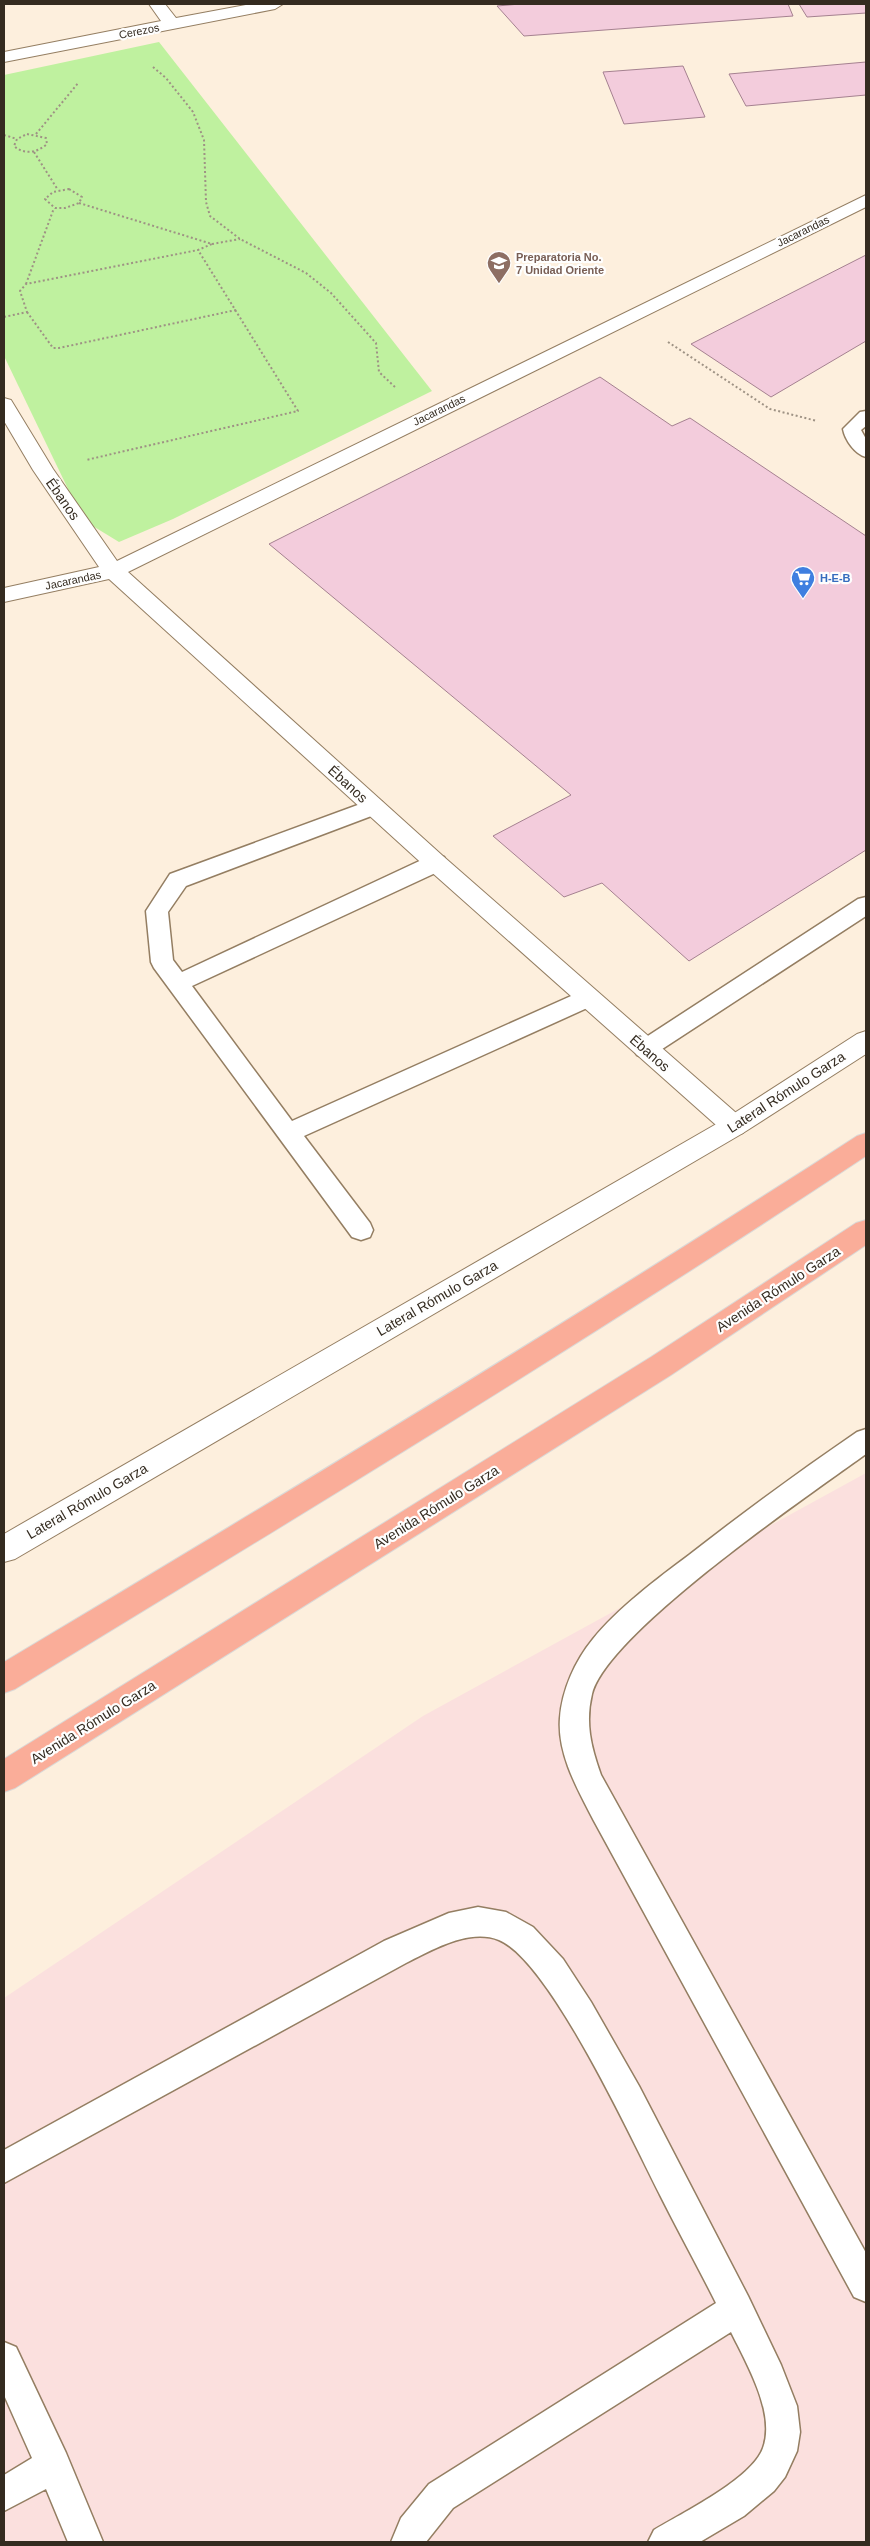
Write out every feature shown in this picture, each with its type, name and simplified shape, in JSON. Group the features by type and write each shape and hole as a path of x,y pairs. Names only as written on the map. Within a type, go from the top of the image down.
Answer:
{"main road":[{"path":"4,1679 291,1506 661,1277 866,1142"},
{"name":"Avenida Rómulo Garza","path":"4,1778 661,1366 866,1231"}],"street":[{"path":"157,4 172,24"},
{"name":"Cerezos","path":"4,57 275,4"},
{"name":"Jacarandas","path":"4,595 113,571 866,200"},
{"name":"Ébanos","path":"4,404 43,470 113,571 436,863 734,1126"},
{"name":"Lateral Rómulo Garza","path":"4,1549 734,1126 866,1041"}],"lane":[{"path":"866,416 852,429 853,435 866,451"},
{"path":"361,1230 162,962 157,911 178,880 374,807"},
{"path":"178,984 436,863"},
{"path":"645,1049 866,905"},
{"path":"288,1133 588,998"},
{"path":"866,1440 784,1497 657,1596 602,1648 586,1674 578,1693 574,1719 575,1741 588,1780 866,2285"},
{"path":"4,2167 395,1952 441,1930 465,1923 487,1923 506,1927 526,1942 562,1985 584,2018 737,2309 778,2400 784,2429 779,2453 770,2470 756,2484 732,2502 666,2542"},
{"path":"408,2542 413,2530 441,2496 737,2309"},
{"path":"4,2359 54,2465 86,2542"},
{"path":"4,2494 54,2465"}],"path":[{"path":"146,62 166,78 193,112 204,140 206,202 210,216 240,239 306,273 331,293 376,343 379,372 408,397 433,413"},
{"path":"36,134 82,77"},
{"path":"36,134 48,141 45,147 34,152 17,149 14,142 17,139 25,135 36,134"},
{"path":"4,135 17,139"},
{"path":"34,152 58,190"},
{"path":"70,189 80,194 82,200 79,203 72,207 54,208 45,199 52,192 70,189"},
{"path":"79,203 212,244"},
{"path":"54,208 26,284 20,290 27,312 53,348 72,346 236,310"},
{"path":"26,284 198,250 212,244 240,239"},
{"path":"43,470 298,411 198,250"},
{"path":"4,317 27,312"},
{"path":"630,317 770,409 852,429"}],"shaded area":[{"path":"866,1473 866,2542 4,2542 4,1998 423,1716"}],"green space":[{"path":"159,42 432,391 173,519 119,542 83,520 4,356 4,75"}],"building":[{"path":"520,4 788,4 793,16 524,36 497,6"},
{"path":"799,4 866,4 866,13 807,17"},
{"path":"866,62 866,95 746,106 729,74"},
{"path":"683,66 705,117 624,124 603,72"},
{"path":"866,255 866,341 771,397 691,344"},
{"path":"600,377 672,426 690,418 866,536 866,850 689,961 602,883 564,897 493,836 571,795 269,544"}],"place":[{"name":"Preparatoria No. 7 Unidad Oriente","path":"499,284"},
{"name":"H-E-B","path":"803,599"}]}
